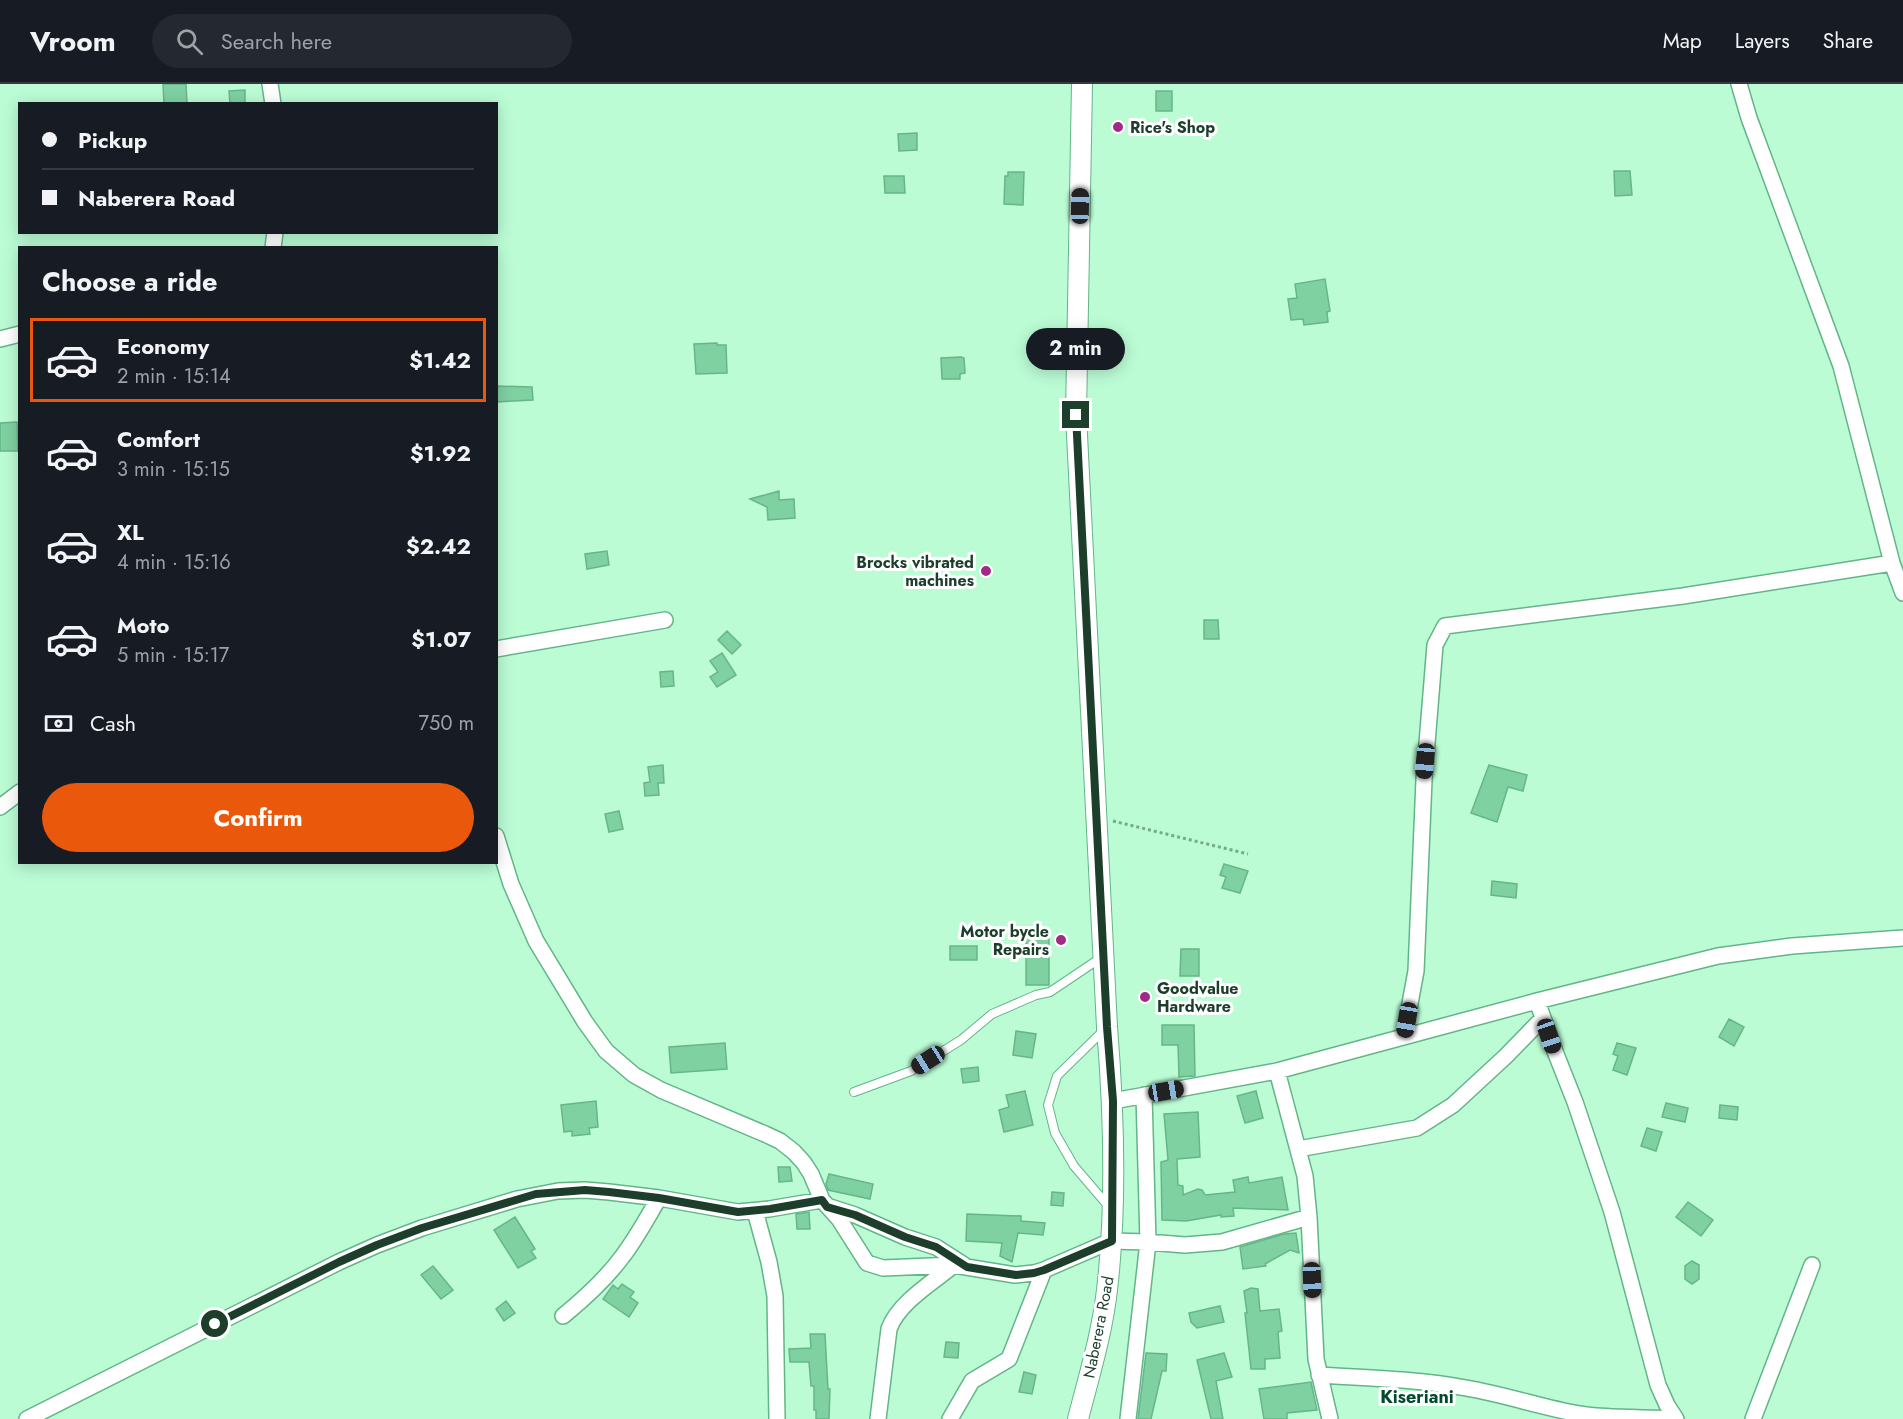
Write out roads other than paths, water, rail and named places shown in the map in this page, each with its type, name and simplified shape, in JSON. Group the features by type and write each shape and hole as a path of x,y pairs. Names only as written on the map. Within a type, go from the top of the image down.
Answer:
{"street":[{"path":"270,84 273,102"},
{"name":"Naberera Road","path":"1078,1419 1098,1340 1107,1292 1112,1241 1113,1101 1107,1027 1076,415 1082,84"},
{"path":"1739,84 1749,118 1841,366 1892,563 1903,593"},
{"path":"0,339 18,334"},
{"path":"1404,1036 1416,971 1424,780 1435,645 1445,626 1683,596 1892,563"},
{"path":"498,649 665,620"},
{"path":"0,807 18,794"},
{"path":"498,842 511,884 536,941 590,1030 606,1051 634,1075 661,1090 780,1141 794,1152 804,1163 825,1203 839,1219 867,1263 883,1269 961,1266 1016,1275 1044,1270 1112,1241 1185,1245 1222,1242 1309,1217"},
{"path":"1113,1101 1276,1071 1537,1001 1718,956 1792,946 1903,938"},
{"path":"1537,1001 1575,1102 1612,1212 1658,1385 1676,1419"},
{"path":"1298,1149 1417,1128 1453,1106 1543,1018"},
{"path":"1276,1071 1305,1176 1315,1343 1319,1375 1330,1419"},
{"path":"1128,1419 1148,1242 1144,1095"},
{"path":"27,1419 377,1245 422,1228 517,1199 558,1191 585,1190 659,1198 724,1210 755,1211 825,1203 905,1237 936,1247 961,1266"},
{"path":"563,1316 596,1288 610,1272 659,1198"},
{"path":"755,1211 771,1270 775,1296 777,1419"},
{"path":"1753,1419 1812,1265"},
{"path":"878,1419 889,1329 892,1321 898,1311 961,1266"},
{"path":"950,1419 972,1381 1009,1359 1044,1270"},
{"path":"1319,1375 1465,1387 1569,1412 1600,1417 1676,1419"}],"lane":[{"path":"854,1092 911,1071 961,1040 992,1014 1036,995 1050,992 1104,956"},
{"path":"1107,1027 1057,1076 1048,1105 1055,1133 1074,1166 1112,1210"}],"place":[{"name":"Rice's Shop","path":"1118,127"},
{"name":"Brocks vibrated machines","path":"986,571"},
{"name":"Motor bycle Repairs","path":"1061,940"},
{"name":"Goodvalue Hardware","path":"1145,997"}],"district":[{"name":"Kiseriani","path":"1417,1397"}]}
